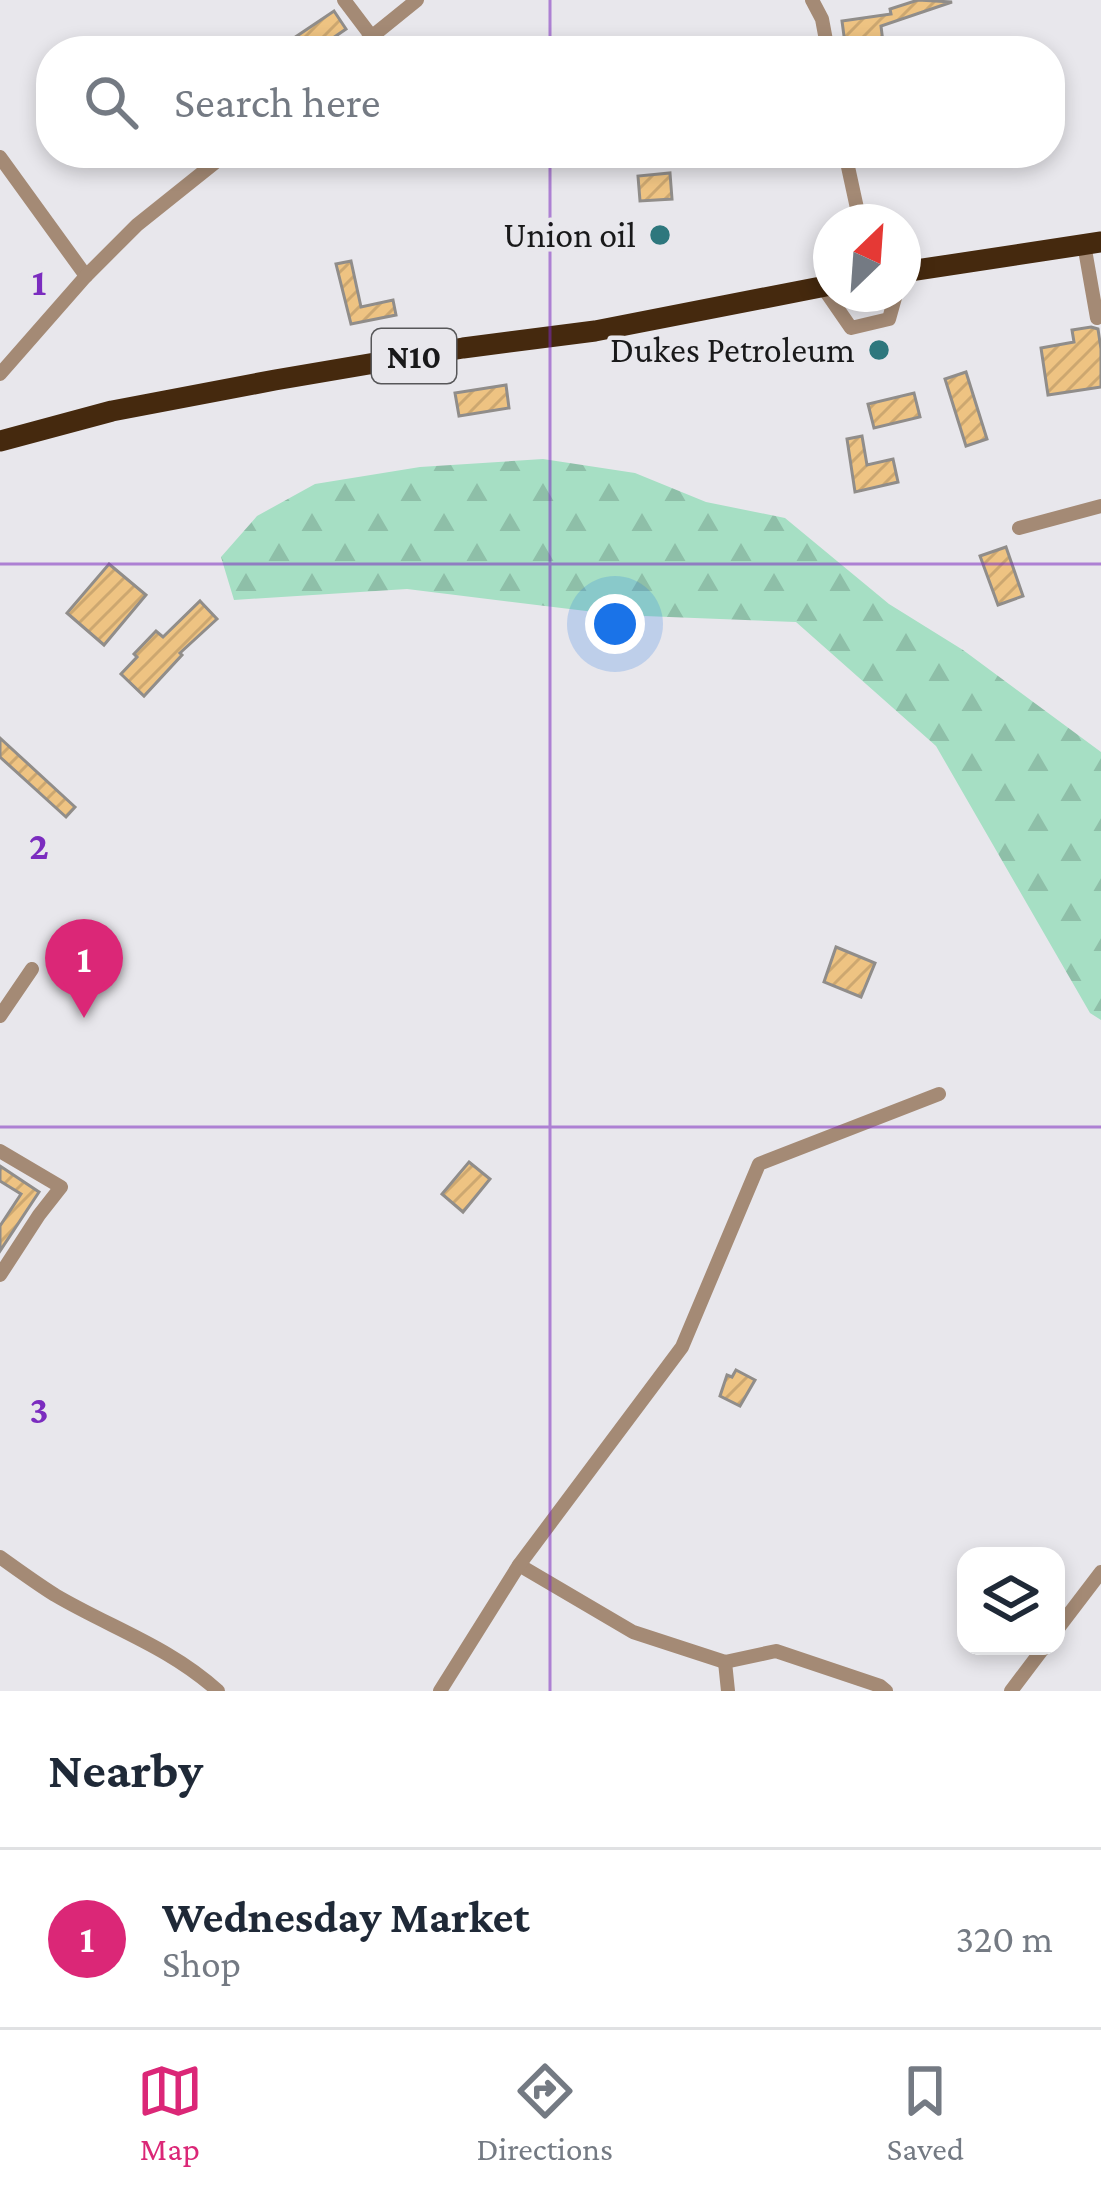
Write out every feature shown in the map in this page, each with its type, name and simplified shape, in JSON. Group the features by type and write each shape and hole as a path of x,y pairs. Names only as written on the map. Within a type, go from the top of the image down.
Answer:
{"highway":[{"path":"921,269 1092,243"},
{"name":"N10","path":"0,440 112,412 295,376 596,331 813,289"}],"street":[{"path":"344,0 371,36"},
{"path":"373,36 417,0"},
{"path":"812,0 825,36"},
{"path":"0,157 86,276"},
{"path":"0,374 137,225 208,168"},
{"path":"847,168 856,204"},
{"path":"1092,243 1097,318"},
{"path":"841,312 850,328 889,319 891,312"},
{"path":"1019,528 1101,506"},
{"path":"0,1016 32,969"},
{"path":"440,1691 519,1565 682,1347 759,1164 939,1094"},
{"path":"0,1151 61,1187 0,1275"},
{"path":"0,1558 56,1595 195,1670 218,1691"},
{"path":"519,1565 633,1631 725,1662 776,1651 886,1691"},
{"path":"1065,1619 1101,1572"},
{"path":"1011,1691 1038,1655"},
{"path":"725,1662 728,1691"}],"green space":[{"path":"543,459 635,473 706,502 785,518 889,604 963,650 1101,752 1101,1020 1090,1013 936,746 796,622 619,615 407,589 234,600 221,557 257,516 315,484 420,467"}],"building":[{"path":"918,0 952,2 881,26 882,36 844,36 842,21 891,14 890,9"},
{"path":"334,11 346,29 336,36 297,36"},
{"path":"670,173 672,199 640,201 638,176"},
{"path":"351,261 361,307 393,300 396,315 351,324 336,264"},
{"path":"1098,329 1101,387 1048,395 1041,348 1074,342 1072,330"},
{"path":"966,372 987,439 966,446 945,379"},
{"path":"506,385 509,408 459,416 455,393"},
{"path":"914,393 920,417 874,428 868,404"},
{"path":"862,436 867,465 893,459 898,482 855,492 847,439"},
{"path":"1006,547 1023,596 998,605 980,556"},
{"path":"109,564 146,595 104,645 67,613"},
{"path":"200,601 217,619 144,696 121,674 156,631 163,637"},
{"path":"0,738 75,807 66,817 0,757"},
{"path":"836,947 875,963 861,997 824,982"},
{"path":"469,1162 490,1179 463,1212 442,1194"},
{"path":"0,1166 39,1192 0,1251 0,1226 21,1194 0,1181"},
{"path":"736,1370 755,1380 740,1406 720,1396 727,1375 732,1377"}],"place":[{"name":"Union oil","path":"660,235"},
{"name":"Dukes Petroleum","path":"879,350"},
{"name":"Wednesday Market","path":"84,1018"}]}
